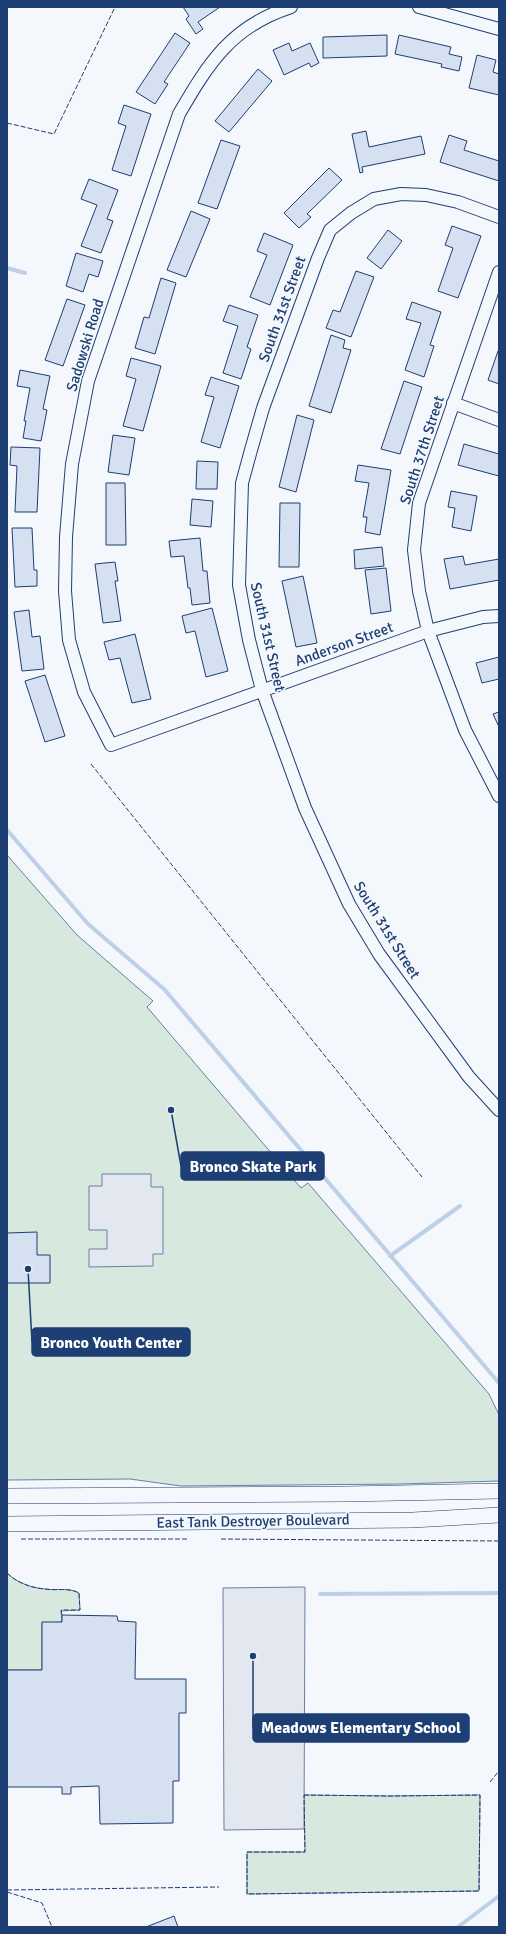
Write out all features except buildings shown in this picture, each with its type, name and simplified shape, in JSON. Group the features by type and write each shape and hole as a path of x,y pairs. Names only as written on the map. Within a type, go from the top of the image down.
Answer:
{"street":[{"name":"Sadowski Road","path":"111,745 84,692 69,640 65,591 66,537 72,464 88,381 179,114 198,81 225,46 247,27 271,14 291,7"},
{"path":"419,7 499,29"},
{"name":"South 31st Street","path":"499,217 458,202 426,196 401,194 374,199 351,213 330,230 318,258 263,408 242,483 239,585 249,640 262,690 305,808 349,904 379,954 419,1010 469,1077 499,1110"},
{"name":"South 37th Street","path":"499,272 419,503 414,550 419,591 428,631 465,730 499,796"},
{"path":"453,404 499,420"},
{"name":"Anderson Street","path":"111,745 428,631 483,617 499,616"},
{"name":"East Tank Destroyer Boulevard","path":"7,1496 338,1494 499,1491"},
{"name":"East Tank Destroyer Boulevard","path":"7,1524 413,1520 499,1515"}],"shaded area":[{"path":"7,855 77,935 153,1001 147,1007 301,1188 308,1183 489,1394 499,1415 499,1481 399,1484 181,1486 130,1479 7,1480"},
{"path":"102,1174 151,1174 151,1187 163,1187 163,1254 153,1254 153,1266 89,1267 89,1249 107,1249 107,1230 89,1230 89,1186 102,1186"},
{"path":"7,1573 15,1580 30,1586 49,1590 71,1590 79,1593 80,1610 61,1611 62,1622 42,1623 42,1670 7,1670"},
{"path":"305,1587 304,1829 224,1830 223,1588"},
{"path":"304,1795 480,1795 479,1891 247,1894 247,1852 305,1852"}],"waterway":[{"path":"7,268 25,273"},
{"path":"7,830 88,924 164,989 499,1383"},
{"path":"390,1256 460,1206"},
{"path":"320,1594 499,1593"},
{"path":"458,1927 499,1896"}],"fence":[{"path":"7,123 54,134 115,7"},
{"path":"91,764 422,1177"},
{"path":"21,1539 187,1539"},
{"path":"221,1539 499,1541"},
{"path":"7,1573 15,1580 30,1586 49,1590 71,1590 79,1593 80,1610 61,1610 62,1615"},
{"path":"490,1782 499,1771"},
{"path":"304,1795 480,1795 479,1891 247,1894 247,1852 305,1852 304,1795"},
{"path":"7,1890 219,1887"},
{"path":"7,1892 42,1903 52,1927"}],"place":[{"name":"Bronco Skate Park","path":"171,1110"},
{"name":"Bronco Youth Center","path":"28,1269"},
{"name":"Meadows Elementary School","path":"253,1656"}]}
